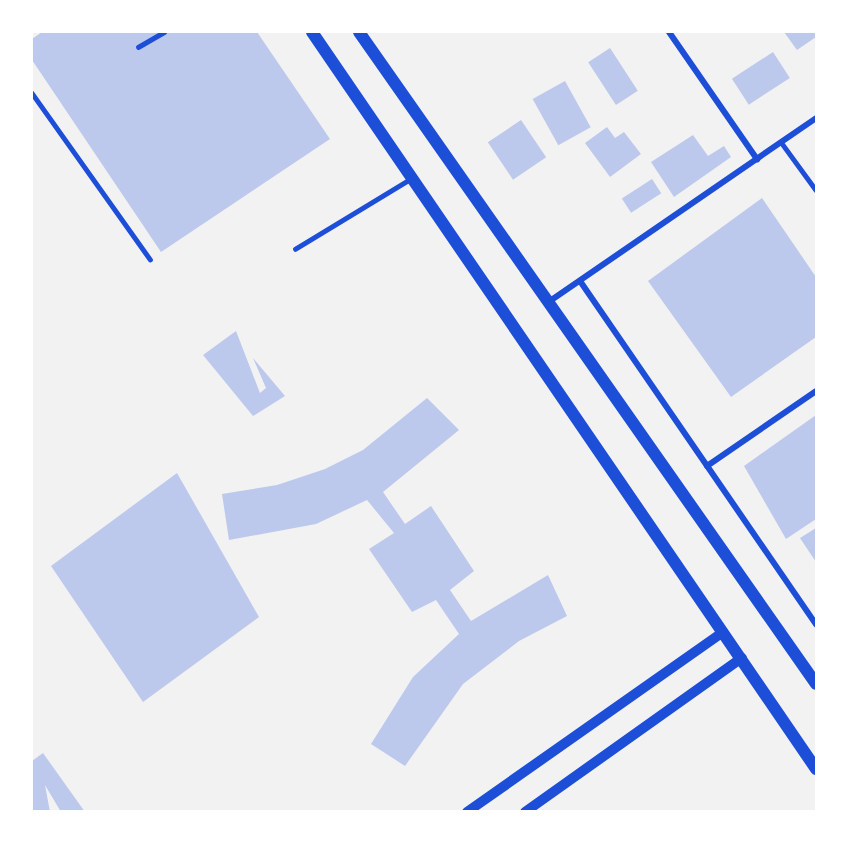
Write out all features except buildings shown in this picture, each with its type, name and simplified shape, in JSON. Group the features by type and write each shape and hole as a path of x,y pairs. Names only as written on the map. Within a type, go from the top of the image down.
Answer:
{"main road":[{"path":"312,32 816,769"},
{"path":"359,32 816,684"}],"street":[{"path":"669,32 757,159"},
{"path":"547,303 816,118"},
{"path":"580,280 816,625"},
{"path":"707,466 816,391"},
{"path":"467,812 723,632"},
{"path":"525,812 742,658"}],"lane":[{"path":"138,47 164,32"},
{"path":"32,93 150,259"},
{"path":"781,142 816,190"},
{"path":"295,249 412,178"}]}
